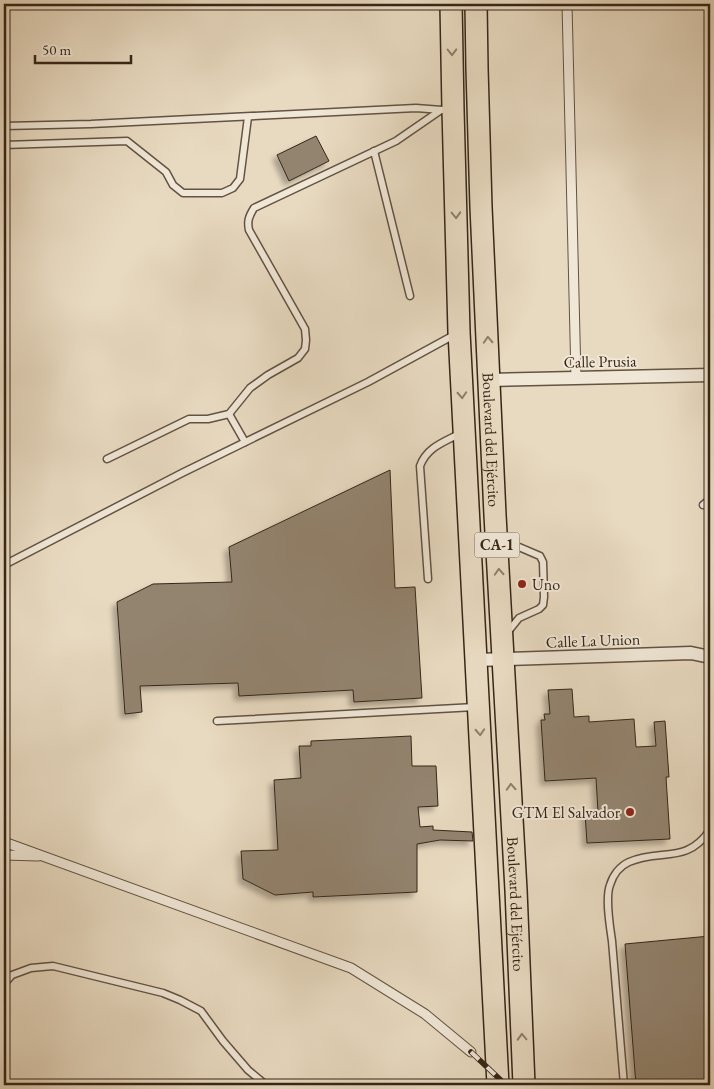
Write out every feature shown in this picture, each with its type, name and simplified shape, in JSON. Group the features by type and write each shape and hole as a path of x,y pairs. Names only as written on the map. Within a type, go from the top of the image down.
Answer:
{"highway":[{"name":"Boulevard del Ejército","path":"451,4 447,110 498,1085"},
{"name":"Boulevard del Ejército","path":"476,4 481,207 495,515 516,890 524,1085"},
{"path":"472,597 475,603 483,610 489,610 494,607 500,598"},
{"path":"477,682 482,670 489,666 501,669 505,680"}],"street":[{"path":"567,4 576,378"},
{"name":"Calle Prusia","path":"490,380 710,375"},
{"name":"Calle La Union","path":"476,660 503,649 691,653 710,657"},
{"path":"4,842 351,968 425,1014 471,1052"},
{"path":"4,855 47,857"}],"lane":[{"path":"4,126 91,124 416,108 447,110"},
{"path":"107,459 189,419 208,419 228,414 250,388 298,358 305,349 305,329 249,230 247,222 254,208 396,140 447,110"},
{"path":"4,145 127,141 166,172 173,184 183,193 222,193 233,188 240,179 248,117"},
{"path":"374,151 410,296"},
{"path":"4,565 244,442 368,382 459,332"},
{"path":"228,414 244,442"},
{"path":"428,579 420,466 423,456 435,447 464,432"},
{"path":"703,505 710,500"},
{"path":"503,649 519,618 543,605 544,597 543,562 540,556 506,541"},
{"path":"217,721 479,707"},
{"path":"624,1085 608,895 610,885 617,870 627,863 644,857 692,849 710,830"},
{"path":"4,984 12,974 31,968 53,966 163,992 201,1011 248,1070 266,1085"}],"building":[{"path":"316,136 329,161 289,181 277,155"},
{"path":"390,470 395,588 415,587 422,698 354,702 353,690 239,696 238,683 140,686 142,712 125,714 117,602 153,584 232,582 229,547"},
{"path":"572,689 574,717 589,716 589,722 634,719 636,747 656,746 654,722 665,721 669,777 666,777 670,839 587,843 585,813 598,812 596,778 545,781 541,720 545,720 544,714 550,714 548,690"},
{"path":"411,736 412,766 436,766 438,806 418,807 420,827 433,826 433,830 472,832 473,841 440,840 417,844 417,892 313,897 313,892 275,895 243,879 241,851 278,850 274,780 301,778 299,746 311,746 311,741"},
{"path":"710,936 710,1085 636,1085 625,944"}],"railway":[{"path":"471,1052 506,1085"}],"place":[{"name":"Uno","path":"522,584"},
{"name":"GTM El Salvador","path":"630,812"}]}
